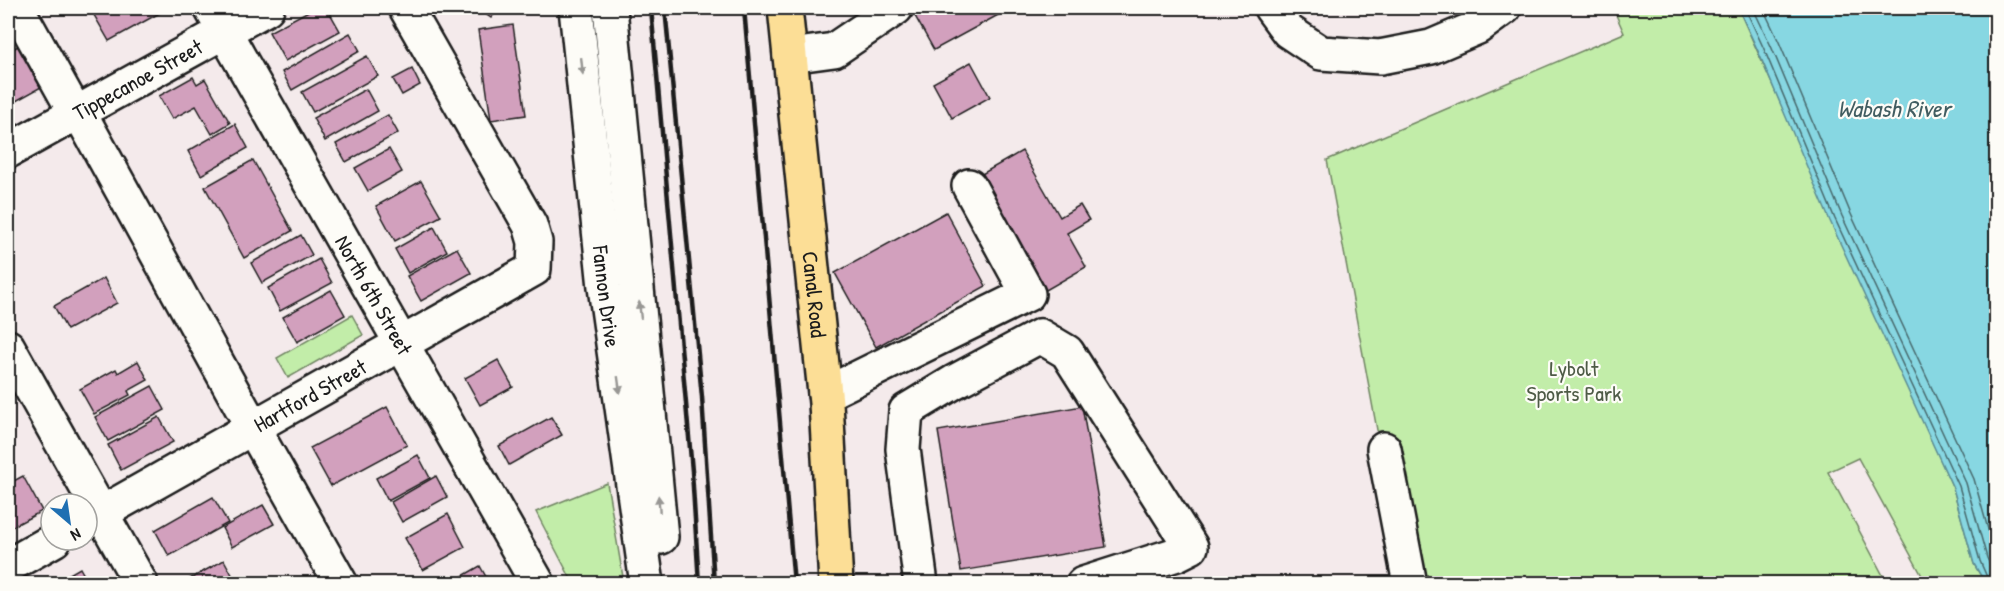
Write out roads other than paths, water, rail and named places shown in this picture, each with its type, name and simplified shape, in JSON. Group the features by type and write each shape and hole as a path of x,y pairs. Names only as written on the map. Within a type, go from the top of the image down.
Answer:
{"main road":[{"name":"Canal Road","path":"785,8 825,394 836,584"}],"street":[{"path":"17,8 341,584"},
{"name":"Tippecanoe Street","path":"8,151 78,113 217,20 267,8"},
{"name":"Hartford Street","path":"99,514 534,269 535,242 530,225 406,8"},
{"name":"Fannon Drive","path":"576,8 605,287 647,584"},
{"name":"Fannon Drive","path":"610,8 655,458 665,584"},
{"path":"790,56 834,50 896,8"},
{"path":"1271,8 1288,31 1321,53 1380,57 1431,47 1478,27 1504,8"},
{"name":"North 6th Street","path":"217,20 538,584"},
{"path":"825,394 1028,294 969,186"},
{"path":"921,584 903,449 906,411 954,381 1040,336 1067,352 1191,547 1177,555 1083,584"},
{"path":"8,347 81,492"},
{"path":"1384,449 1410,584"},
{"path":"99,524 141,584"},
{"path":"8,566 39,548"}],"water":[{"name":"Wabash River","path":"1738,8 1996,8 1996,583 1985,583 1974,564 1953,488 1830,221"}],"railway":[{"path":"651,8 692,471 699,584"},
{"path":"665,8 702,397 714,584"},
{"path":"744,8 794,584"}],"park label":[{"name":"Lybolt Sports Park","path":"1574,380"}]}
